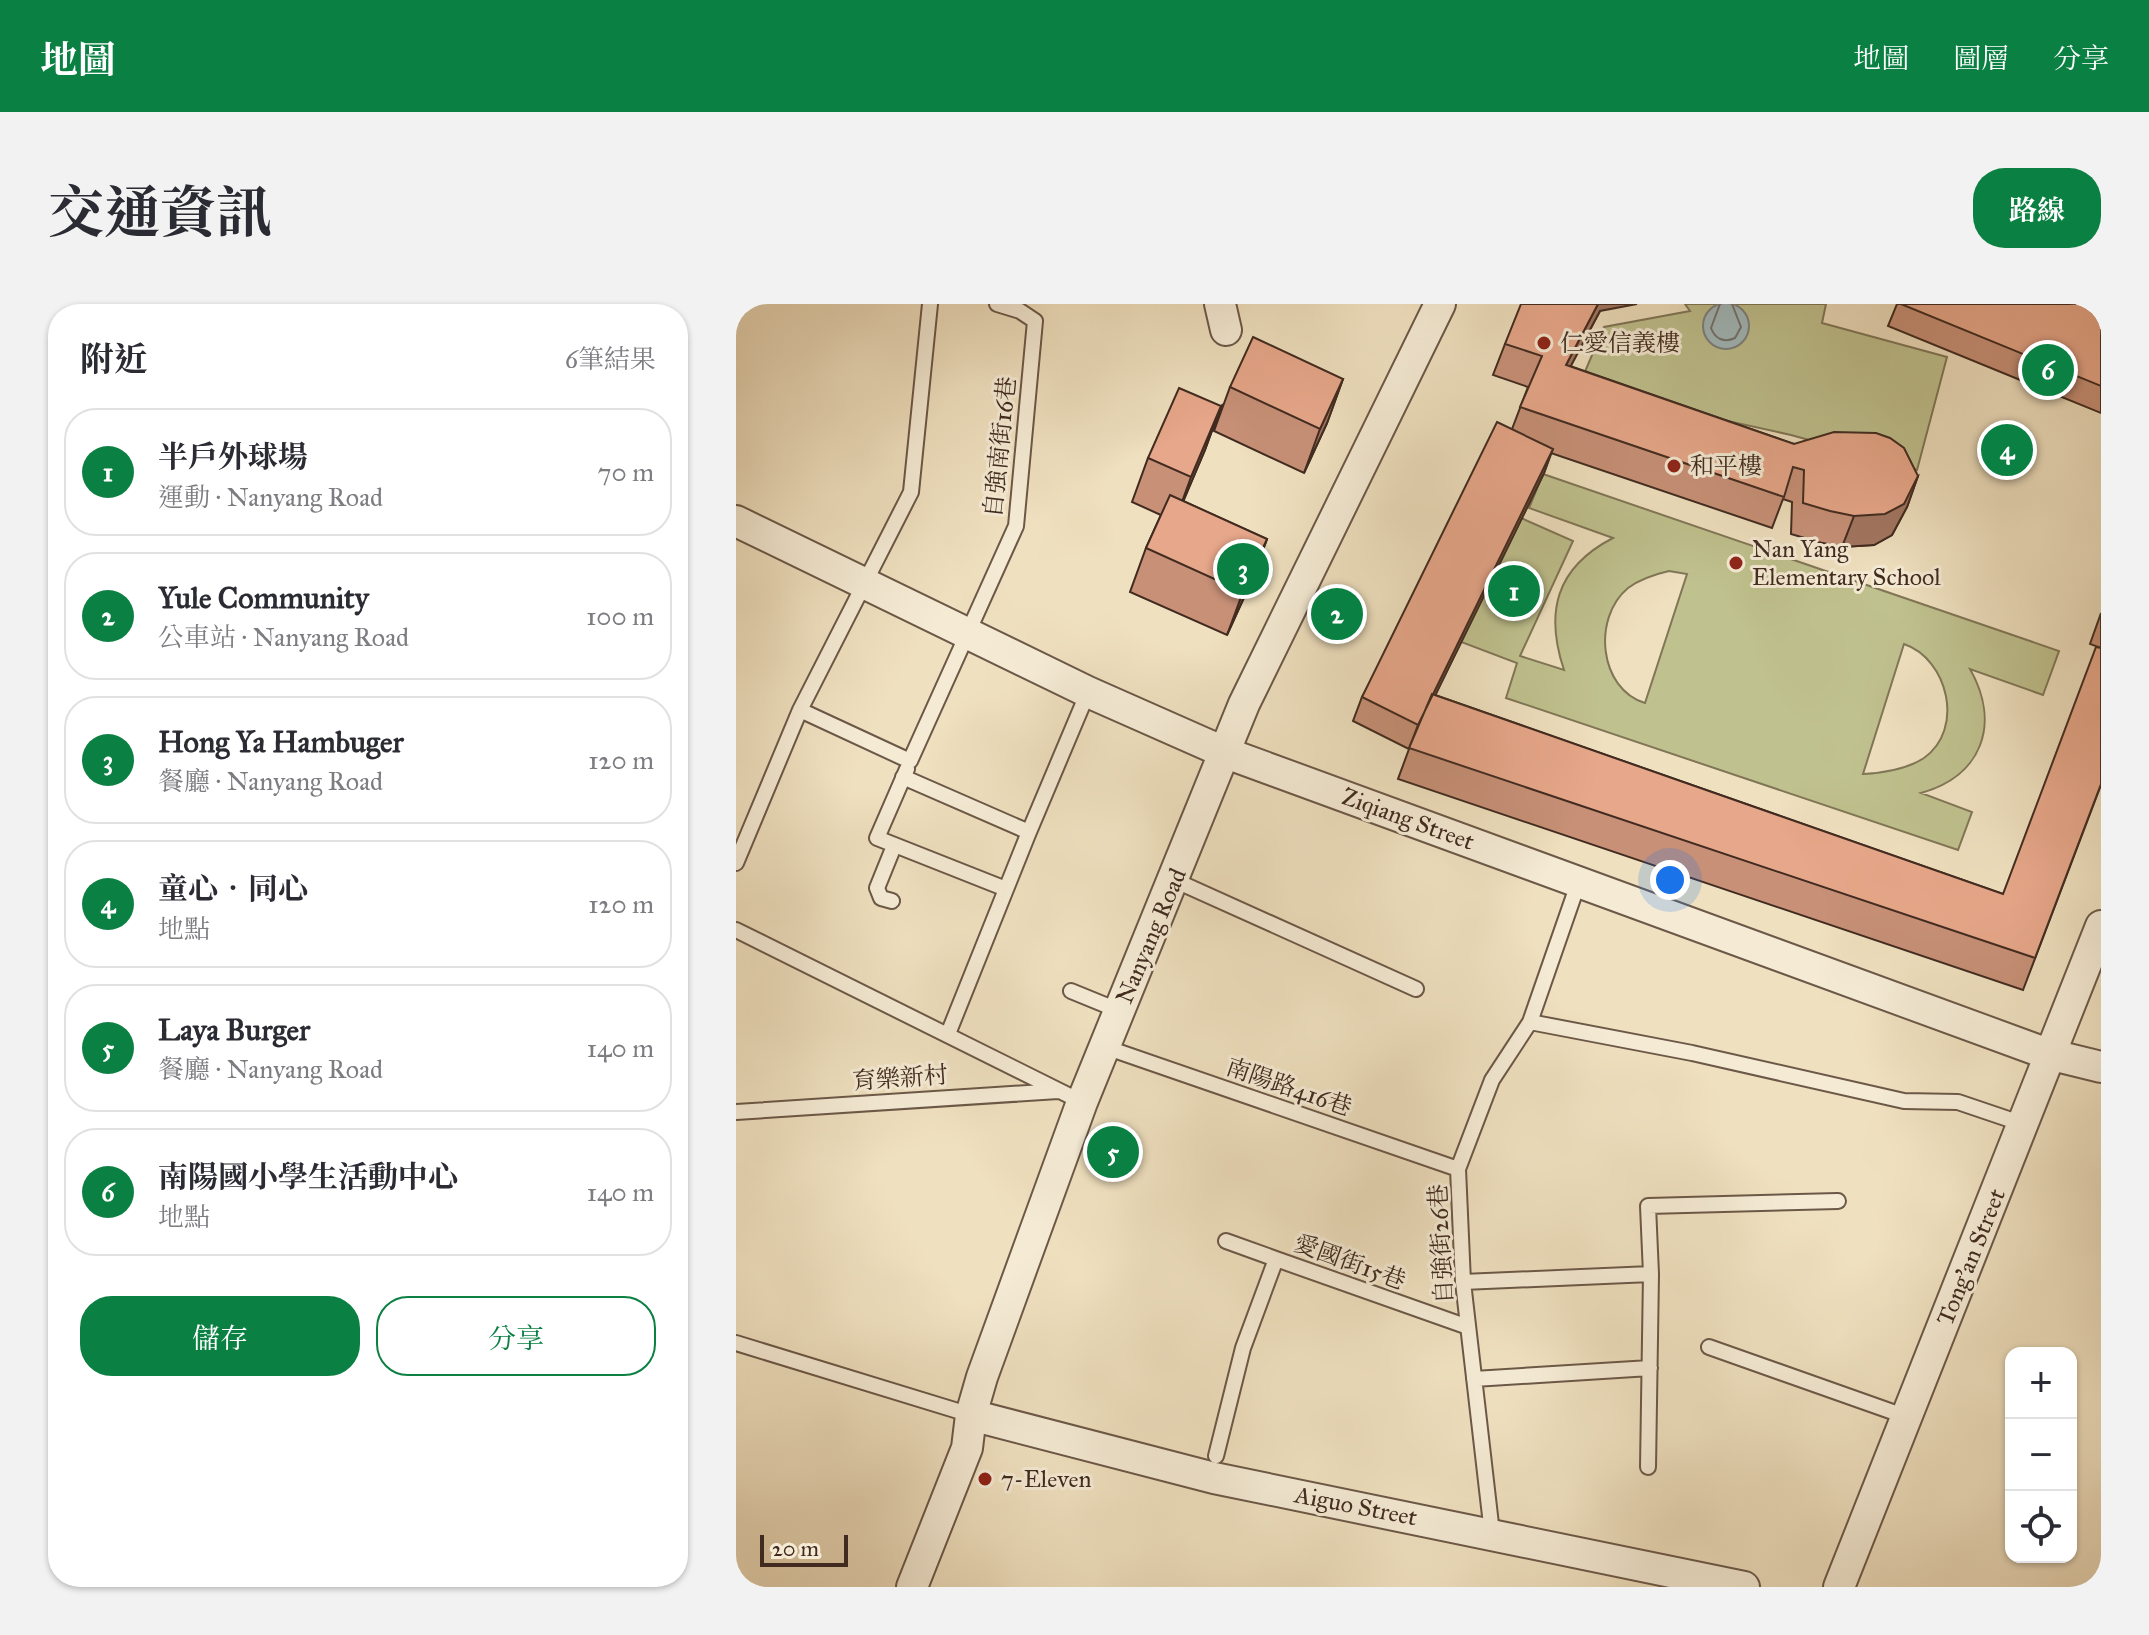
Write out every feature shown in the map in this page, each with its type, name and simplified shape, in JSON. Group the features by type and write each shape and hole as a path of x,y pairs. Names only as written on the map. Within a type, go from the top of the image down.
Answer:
{"street":[{"name":"Nanyang Road","path":"912,1587 967,1448 971,1415 1075,1096 1105,1047 1244,704 1440,304"},
{"name":"Ziqiang Street","path":"736,521 1088,692 1226,753 2048,1054 2101,1067"},
{"name":"Tong’an Street","path":"1839,1587 2101,926"},
{"name":"Aiguo Street","path":"971,1415 1214,1478 1744,1587"}],"lane":[{"path":"736,863 800,710 911,492 930,304"},
{"name":"自強南街16巷","path":"968,633 1016,526 1035,321 1020,311 997,304"},
{"path":"968,633 877,838 1006,889"},
{"path":"948,1034 1088,692"},
{"path":"800,710 910,761"},
{"path":"903,777 1029,832"},
{"path":"892,901 881,898 877,888 894,846"},
{"path":"1174,880 1416,989"},
{"name":"自強街26巷","path":"1492,1533 1463,1282 1458,1169 1492,1080 1530,1022 1579,881"},
{"path":"736,930 1075,1096"},
{"path":"1071,991 1120,1011"},
{"path":"1530,1022 1692,1053 1904,1101 1958,1102 2023,1124"},
{"name":"南陽路416巷","path":"1105,1047 1458,1169"},
{"name":"育樂新村","path":"736,1112 1037,1090 1075,1096"},
{"path":"1648,1467 1651,1274 1648,1206 1838,1201"},
{"path":"1226,1241 1276,1259"},
{"name":"愛國街15巷","path":"1216,1456 1243,1348 1276,1259 1468,1327"},
{"path":"1463,1282 1651,1274"},
{"path":"736,1343 971,1415"},
{"path":"1709,1347 1907,1417"},
{"path":"1474,1379 1650,1368"}],"green space":[{"path":"1685,304 1826,304 1822,323 1947,357 1917,470 1791,435 1578,388 1604,327 1690,311"},
{"path":"1543,474 2059,651 2043,695 1970,669 1984,709 1980,745 1959,774 1921,793 1972,812 1958,850 1506,698 1517,663 1456,640 1512,514 1573,541 1520,656 1564,670 1555,630 1560,594 1578,563 1613,538 1529,508","holes":["1669,571 1687,574 1645,703 1630,695 1618,683 1610,668 1605,634 1609,617 1628,588 1648,577","1904,644 1919,652 1940,679 1946,696 1944,730 1937,745 1917,762 1895,770 1863,774"]}],"water":[{"path":"1726,303 1742,310 1749,326 1742,342 1726,349 1710,342 1703,326 1710,310"}],"building":[{"path":"1521,304 1598,304 1566,365 1794,444 1834,432 1876,433 1904,448 1918,476 1904,504 1885,514 1854,516 1803,503 1804,470 1793,467 1784,497 1520,407 1542,356 1505,344"},
{"path":"1901,304 2101,304 2101,386"},
{"path":"1253,337 1343,379 1320,429 1230,387"},
{"path":"1179,388 1221,406 1191,477 1148,458"},
{"path":"1497,422 1553,449 1418,725 1362,697"},
{"path":"1170,495 1267,539 1243,592 1146,548"},
{"path":"2096,647 2101,648 2101,784 2035,958 1409,748 1432,694 2003,894"}],"place":[{"name":"仁愛信義樓","path":"1544,343"},
{"name":"南陽國小學生活動中心","path":"2048,370"},
{"name":"童心‧同心","path":"2007,450"},
{"name":"和平樓","path":"1674,466"},
{"name":"Nan Yang Elementary School","path":"1736,563"},
{"name":"Hong Ya Hambuger","path":"1243,569"},
{"name":"半戶外球場","path":"1514,591"},
{"name":"Yule Community","path":"1337,614"},
{"name":"Laya Burger","path":"1113,1152"},
{"name":"7-Eleven","path":"985,1479"}]}
